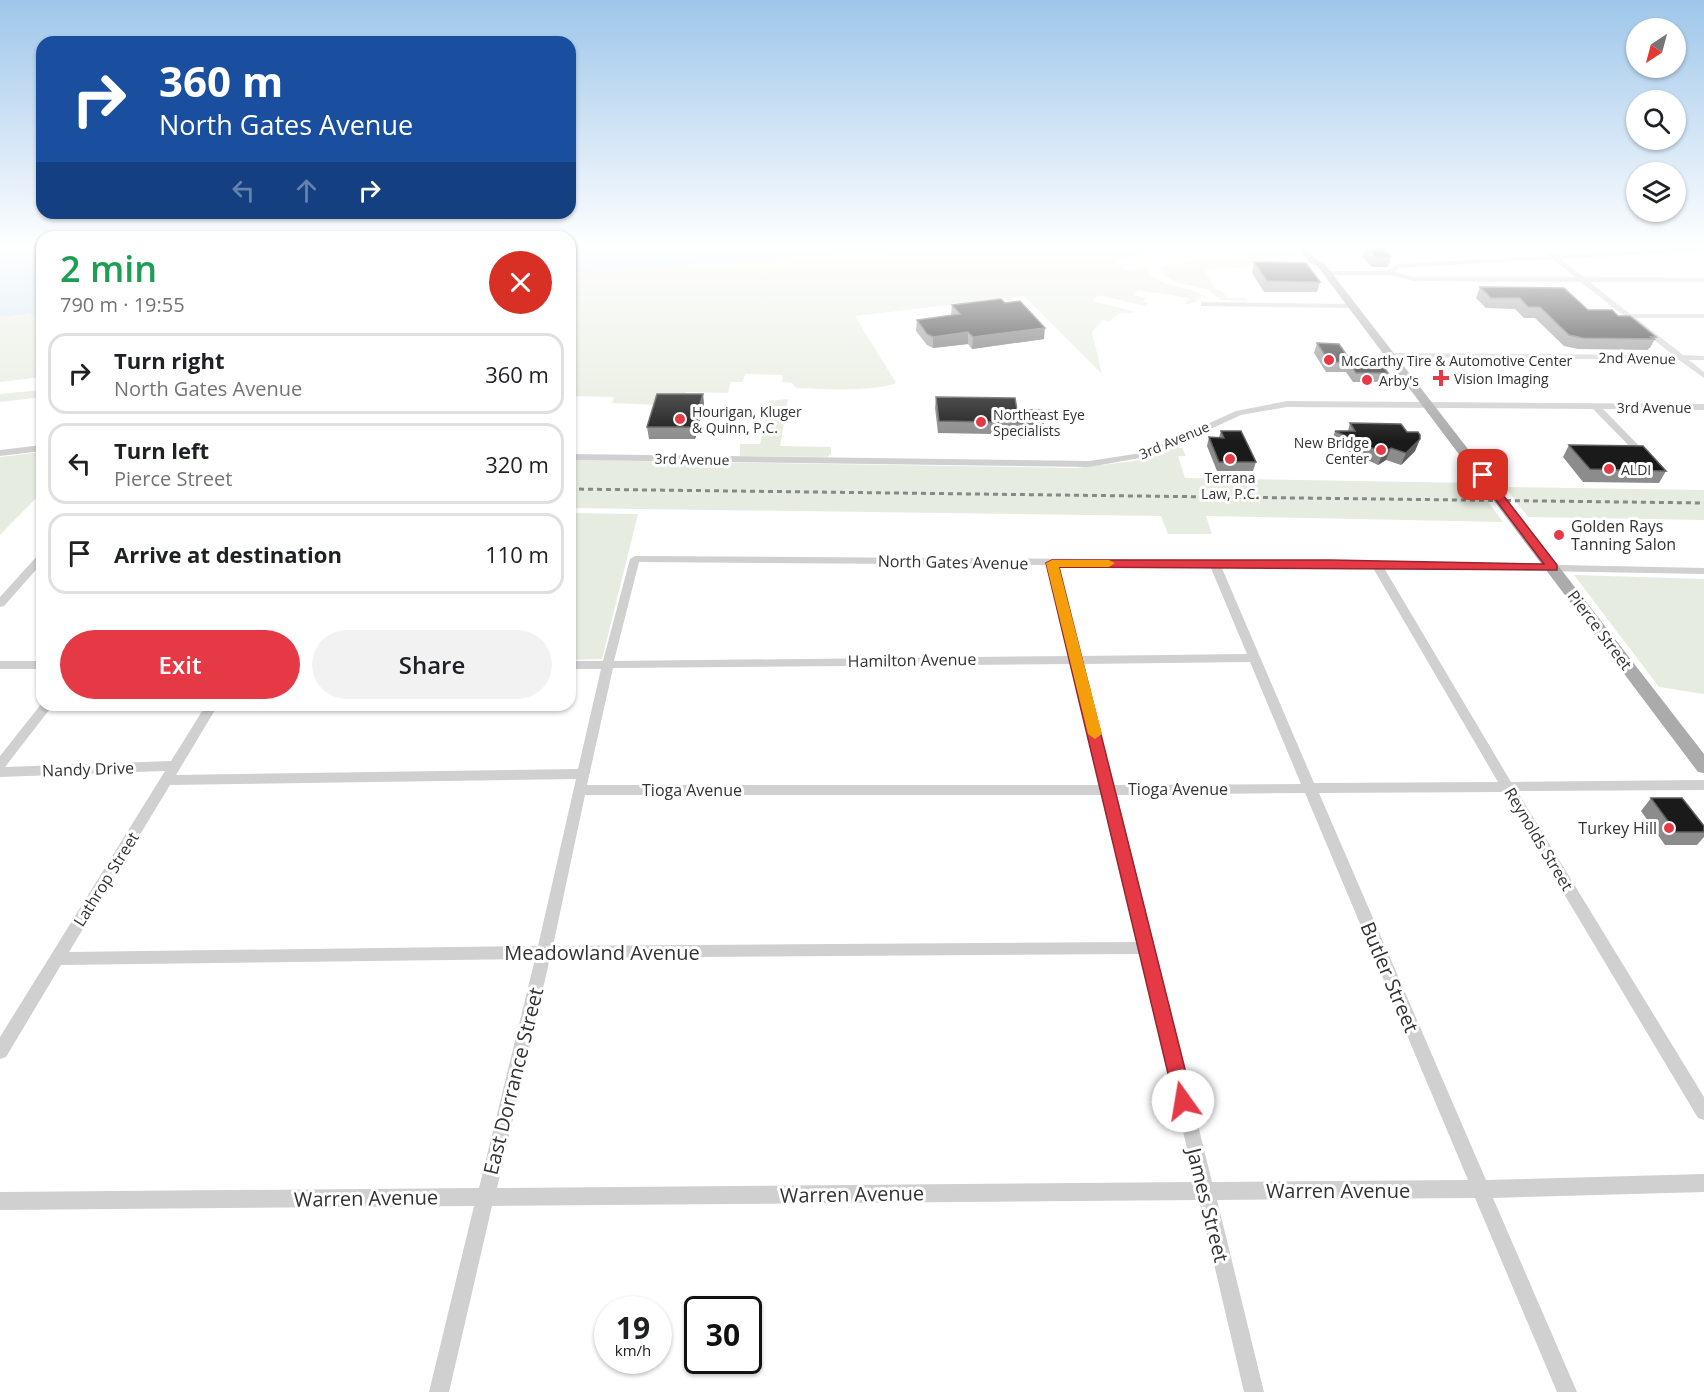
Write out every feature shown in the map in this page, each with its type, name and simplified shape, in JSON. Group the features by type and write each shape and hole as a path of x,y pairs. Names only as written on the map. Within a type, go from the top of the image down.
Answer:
{"main road":[{"name":"Pierce Street","path":"1356,311 1704,767"}],"street":[{"path":"1622,311 1704,376"},
{"path":"1609,316 1704,316"},
{"name":"2nd Avenue","path":"1390,355 1704,358"},
{"name":"3rd Avenue","path":"576,457 1089,464 1116,461 1152,452 1239,413 1308,403 1704,407"},
{"path":"1596,406 1646,458"},
{"path":"0,453 36,449"},
{"name":"North Gates Avenue","path":"635,559 1376,564 1704,571"},
{"name":"East Dorrance Street","path":"439,1392 544,952 608,663 635,559"},
{"name":"James Street","path":"1052,563 1254,1392"},
{"name":"Butler Street","path":"1214,563 1567,1392"},
{"path":"0,604 36,564"},
{"name":"Reynolds Street","path":"1376,564 1506,786 1704,1112"},
{"name":"Hamilton Avenue","path":"576,665 1254,658"},
{"path":"0,665 36,665"},
{"path":"0,765 42,711"},
{"name":"Lathrop Street","path":"0,1052 208,711"},
{"name":"Nandy Drive","path":"0,772 175,766"},
{"name":"Tioga Avenue","path":"167,780 582,782 1109,790 1704,785"},
{"name":"Meadowland Avenue","path":"57,959 544,952 1147,948"},
{"name":"Warren Avenue","path":"0,1201 1480,1189 1704,1183"}],"shaded area":[{"path":"576,311 898,311 855,316 896,383 887,386 848,389 796,388 792,383 782,382 783,375 745,374 743,382 731,382 728,393 686,392 680,406 612,403 614,397 576,396"},
{"path":"1039,311 1137,312 1118,314 1109,322 1103,320 1092,332 1102,374"},
{"path":"36,314 36,378 0,382 0,317"},
{"path":"36,391 36,398 0,402 0,394"},
{"path":"788,399 780,446 831,447 831,454 827,457 740,456 740,444 760,444 769,401"},
{"path":"1175,447 1182,448 1186,456 1178,456 1185,478 1474,483 1503,522 1206,516 1212,534 1168,534 1161,516 576,508 576,460 1075,468 1135,461"},
{"path":"36,453 36,498 0,535 0,457"},
{"path":"1505,487 1704,490 1704,520 1528,517"},
{"path":"576,513 638,514 602,659 576,660"},
{"path":"1574,575 1704,579 1704,694 1659,687"}],"water":[{"path":"0,311 36,311 36,314 0,317"}],"building":[{"path":"957,311 1029,311 1045,328 973,337 968,332 933,337 927,334 917,320 960,314"},
{"path":"1544,311 1613,311 1618,316 1630,316 1656,337 1651,337 1654,339 1583,338 1569,335"},
{"path":"1317,343 1339,344 1348,357 1377,357 1388,373 1356,373 1349,363 1329,362"},
{"path":"657,394 703,394 693,427 647,427"},
{"path":"936,397 1015,398 1017,410 1041,410 1043,423 939,421"},
{"path":"1350,423 1401,424 1407,432 1418,432 1420,439 1406,453 1391,448 1383,453 1335,431 1355,431"},
{"path":"1221,431 1241,431 1256,462 1219,462 1209,437 1224,438"},
{"path":"1569,445 1643,446 1666,471 1590,469"},
{"path":"1651,798 1682,798 1704,826 1704,832 1676,832"}],"railway":[{"path":"576,489 1704,503"}],"slow traffic":[{"path":"1095,734 1052,563 1109,563"}],"place":[{"name":"McCarthy Tire & Automotive Center","path":"1329,360"},
{"name":"Vision Imaging","path":"1441,378"},
{"name":"Arby's","path":"1367,380"},
{"name":"Hourigan, Kluger & Quinn, P.C.","path":"680,419"},
{"name":"Northeast Eye Specialists","path":"981,422"},
{"name":"New Bridge Center","path":"1381,450"},
{"name":"Terrana Law, P.C.","path":"1230,459"},
{"name":"ALDI","path":"1609,469"},
{"name":"Golden Rays Tanning Salon","path":"1559,535"},
{"name":"Turkey Hill","path":"1669,828"}],"route":[{"path":"1183,1101 1052,563 1553,568 1483,475"}]}
